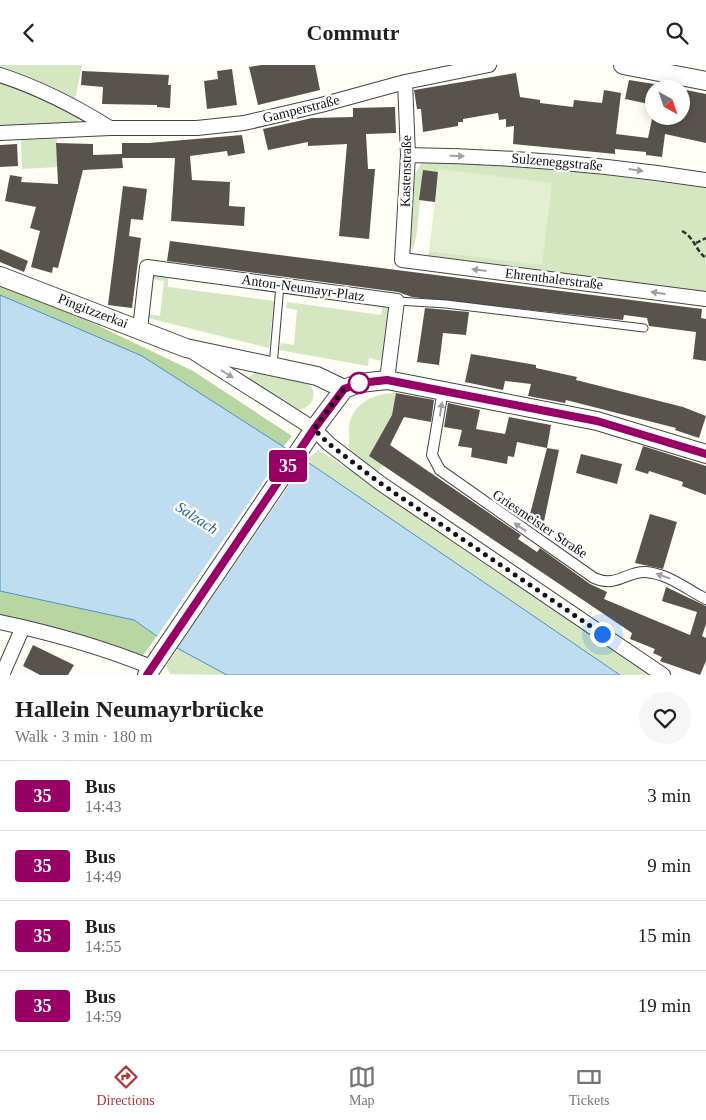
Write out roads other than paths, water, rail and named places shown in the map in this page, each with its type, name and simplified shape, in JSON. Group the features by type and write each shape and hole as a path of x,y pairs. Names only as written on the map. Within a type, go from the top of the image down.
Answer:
{"street":[{"name":"Gamperstraße","path":"0,133 110,128 196,128 244,123 321,105 405,82 489,65"},
{"path":"623,65 706,81"},
{"path":"0,75 41,89 75,106 110,128"},
{"name":"Kastenstraße","path":"402,260 408,155 405,82"},
{"name":"Sulzeneggstraße","path":"408,155 539,160 604,165 706,180"},
{"name":"Ehrenthalerstraße","path":"402,260 706,299"},
{"name":"Anton-Neumayr-Platz","path":"140,329 146,267 397,301"},
{"name":"Pingitzzerkai","path":"0,275 186,348"},
{"path":"387,380 397,301"},
{"path":"186,348 317,376 344,389"},
{"path":"186,348 314,429 329,444 380,483 663,675"},
{"path":"0,623 55,634 153,665 314,429 344,389 360,383 387,380 597,421 706,454"},
{"name":"Griesmeister Straße","path":"444,390 432,455 440,470 594,578 603,582 644,572 654,573 674,580 706,599"},
{"path":"2,675 23,627"}],"lane":[{"path":"272,366 280,285"},
{"path":"397,301 446,304 644,328"}],"water":[{"name":"Salzach","path":"0,295 142,356 315,467 620,675 227,675 164,641 134,620 0,591"}]}
